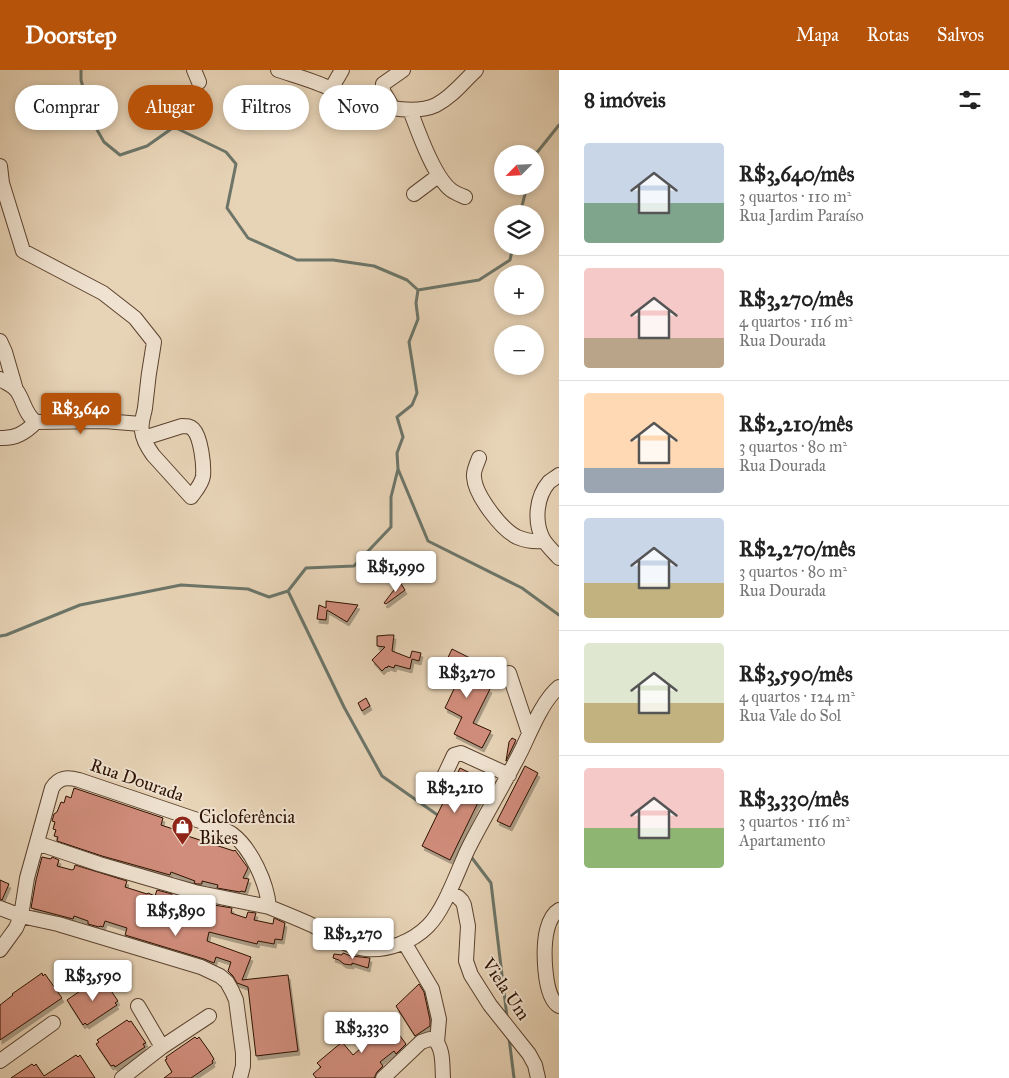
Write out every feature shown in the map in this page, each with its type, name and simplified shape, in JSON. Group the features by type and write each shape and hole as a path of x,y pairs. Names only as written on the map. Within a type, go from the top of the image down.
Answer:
{"street":[{"path":"278,70 322,85"},
{"path":"333,85 342,70"},
{"path":"383,85 403,70"},
{"path":"397,108 426,109 437,104 452,93 476,70"},
{"path":"410,110 438,176 451,190 465,197"},
{"path":"0,166 2,183 23,251 103,293 135,318 154,342 141,424 142,430 144,438 148,448 153,455 191,497 200,486 203,477 196,433 192,428 182,426 144,438"},
{"path":"414,194 438,176"},
{"path":"0,341 5,352 4,367 34,421"},
{"path":"0,379 16,390"},
{"path":"34,421 104,421 141,424"},
{"path":"0,438 21,434 29,429 34,421"},
{"path":"479,458 473,474 479,494 490,510 507,531 533,542 544,541"},
{"path":"559,475 549,482 542,494 537,516 539,529 544,541 559,558"},
{"path":"509,673 529,733"},
{"path":"37,843 99,864 187,890 268,906 296,917 340,941 363,949 385,948 404,942 419,934 436,916 529,733 552,693 559,688"},
{"path":"438,789 454,755 461,753 509,775"},
{"name":"Rua Dourada","path":"21,916 27,878 52,788 58,780 67,778 79,780 218,827 230,833 239,840 255,865 265,887 268,906"},
{"name":"Viela Um","path":"449,892 462,901 464,905 468,926 466,961 470,975 490,1005 529,1054 535,1065 538,1078"},
{"path":"0,908 21,916 58,924 200,967 220,976 227,982 236,1000 243,1053 243,1066 240,1078"},
{"name":"Viela Um","path":"559,910 551,919 547,929 546,942 548,989 554,1003 559,1006"},
{"path":"0,950 16,928 21,916"},
{"path":"404,942 432,989 438,1019 435,1040 441,1053 443,1078"},
{"path":"138,1006 162,1047"},
{"path":"122,1078 162,1047 209,1016"},
{"path":"0,1061 53,1023"},
{"path":"383,1078 422,1042 430,1039 435,1040"}],"building":[{"path":"400,582 405,590 386,604 384,603"},
{"path":"326,601 358,605 347,622 327,610 326,620 317,619 319,605 326,608"},
{"path":"394,635 392,651 410,658 412,651 421,653 419,661 412,659 410,669 395,665 394,668 388,666 382,671 372,660 385,647 377,646 377,636"},
{"path":"452,649 480,663 472,680 490,689 473,723 491,731 482,748 454,734 462,717 445,708 461,674 444,666"},
{"path":"366,698 370,706 362,711 358,703"},
{"path":"512,738 516,740 506,761 509,742"},
{"path":"525,766 538,773 510,827 497,821"},
{"path":"460,768 488,782 450,860 422,846"},
{"path":"74,788 163,818 161,825 176,830 175,832 235,850 248,868 243,878 249,879 245,892 217,888 218,885 202,881 202,884 197,884 194,883 195,881 171,872 170,875 57,841 58,837 54,836 56,830 53,829 55,822 52,821 54,814 57,812 61,802 64,803 66,796 71,798"},
{"path":"42,857 51,859 52,857 59,860 57,866 72,870 75,865 127,881 125,887 147,894 155,896 157,890 172,894 169,902 212,911 214,905 232,908 231,913 246,918 248,912 256,913 254,920 273,924 274,918 285,923 282,940 275,939 274,944 258,941 257,944 209,932 207,941 251,957 242,980 288,975 298,1051 256,1056 248,987 237,983 228,971 231,962 216,957 214,963 125,935 127,928 105,921 103,927 99,927 88,924 88,921 74,916 73,919 31,908"},
{"path":"0,880 9,884 2,900 0,899"},
{"path":"343,953 370,958 368,968 352,963 352,965 344,964 333,958 334,954 342,955"},
{"path":"42,973 43,976 45,974 62,998 0,1040 0,1005"},
{"path":"99,978 100,981 103,979 118,1001 115,1003 117,1005 87,1025 85,1023 83,1025 67,1000"},
{"path":"419,984 424,992 430,1026 415,1036 396,1006"},
{"path":"386,1017 406,1044 396,1054 394,1051 380,1062 383,1066 374,1078 316,1078 313,1074 321,1067 317,1063 342,1042 353,1055 366,1044 354,1029 362,1023 369,1032"},
{"path":"127,1020 131,1021 146,1043 143,1044 145,1047 115,1067 114,1065 111,1066 96,1044 99,1042 97,1040"},
{"path":"195,1037 197,1039 199,1037 209,1051 214,1059 213,1063 191,1078 164,1078 172,1072 165,1060 167,1059 166,1057"},
{"path":"76,1055 78,1057 80,1055 95,1078 11,1078 32,1064 34,1066 36,1064 44,1076"}],"waterway":[{"path":"81,70 81,80 92,121 104,142 120,155 147,146 174,127 226,152 236,164 227,208 248,238 297,260 333,260 374,266 407,280 418,290 416,303 418,319 409,342 417,393 412,405 397,417 403,437 397,453 398,469 391,497 391,527 354,566 306,568 288,591"},
{"path":"543,145 559,125"},
{"path":"522,205 525,195"},
{"path":"418,290 479,280 510,260 511,255"},
{"path":"398,469 428,541 522,588 559,615"},
{"path":"0,636 80,605 181,585 248,589 269,597 288,591"},
{"path":"288,591 344,707 382,776 439,816"},
{"path":"469,854 491,883 507,1017"},
{"path":"509,1038 514,1078"}],"place":[{"name":"Cicloferência Bikes","path":"183,846"}]}
